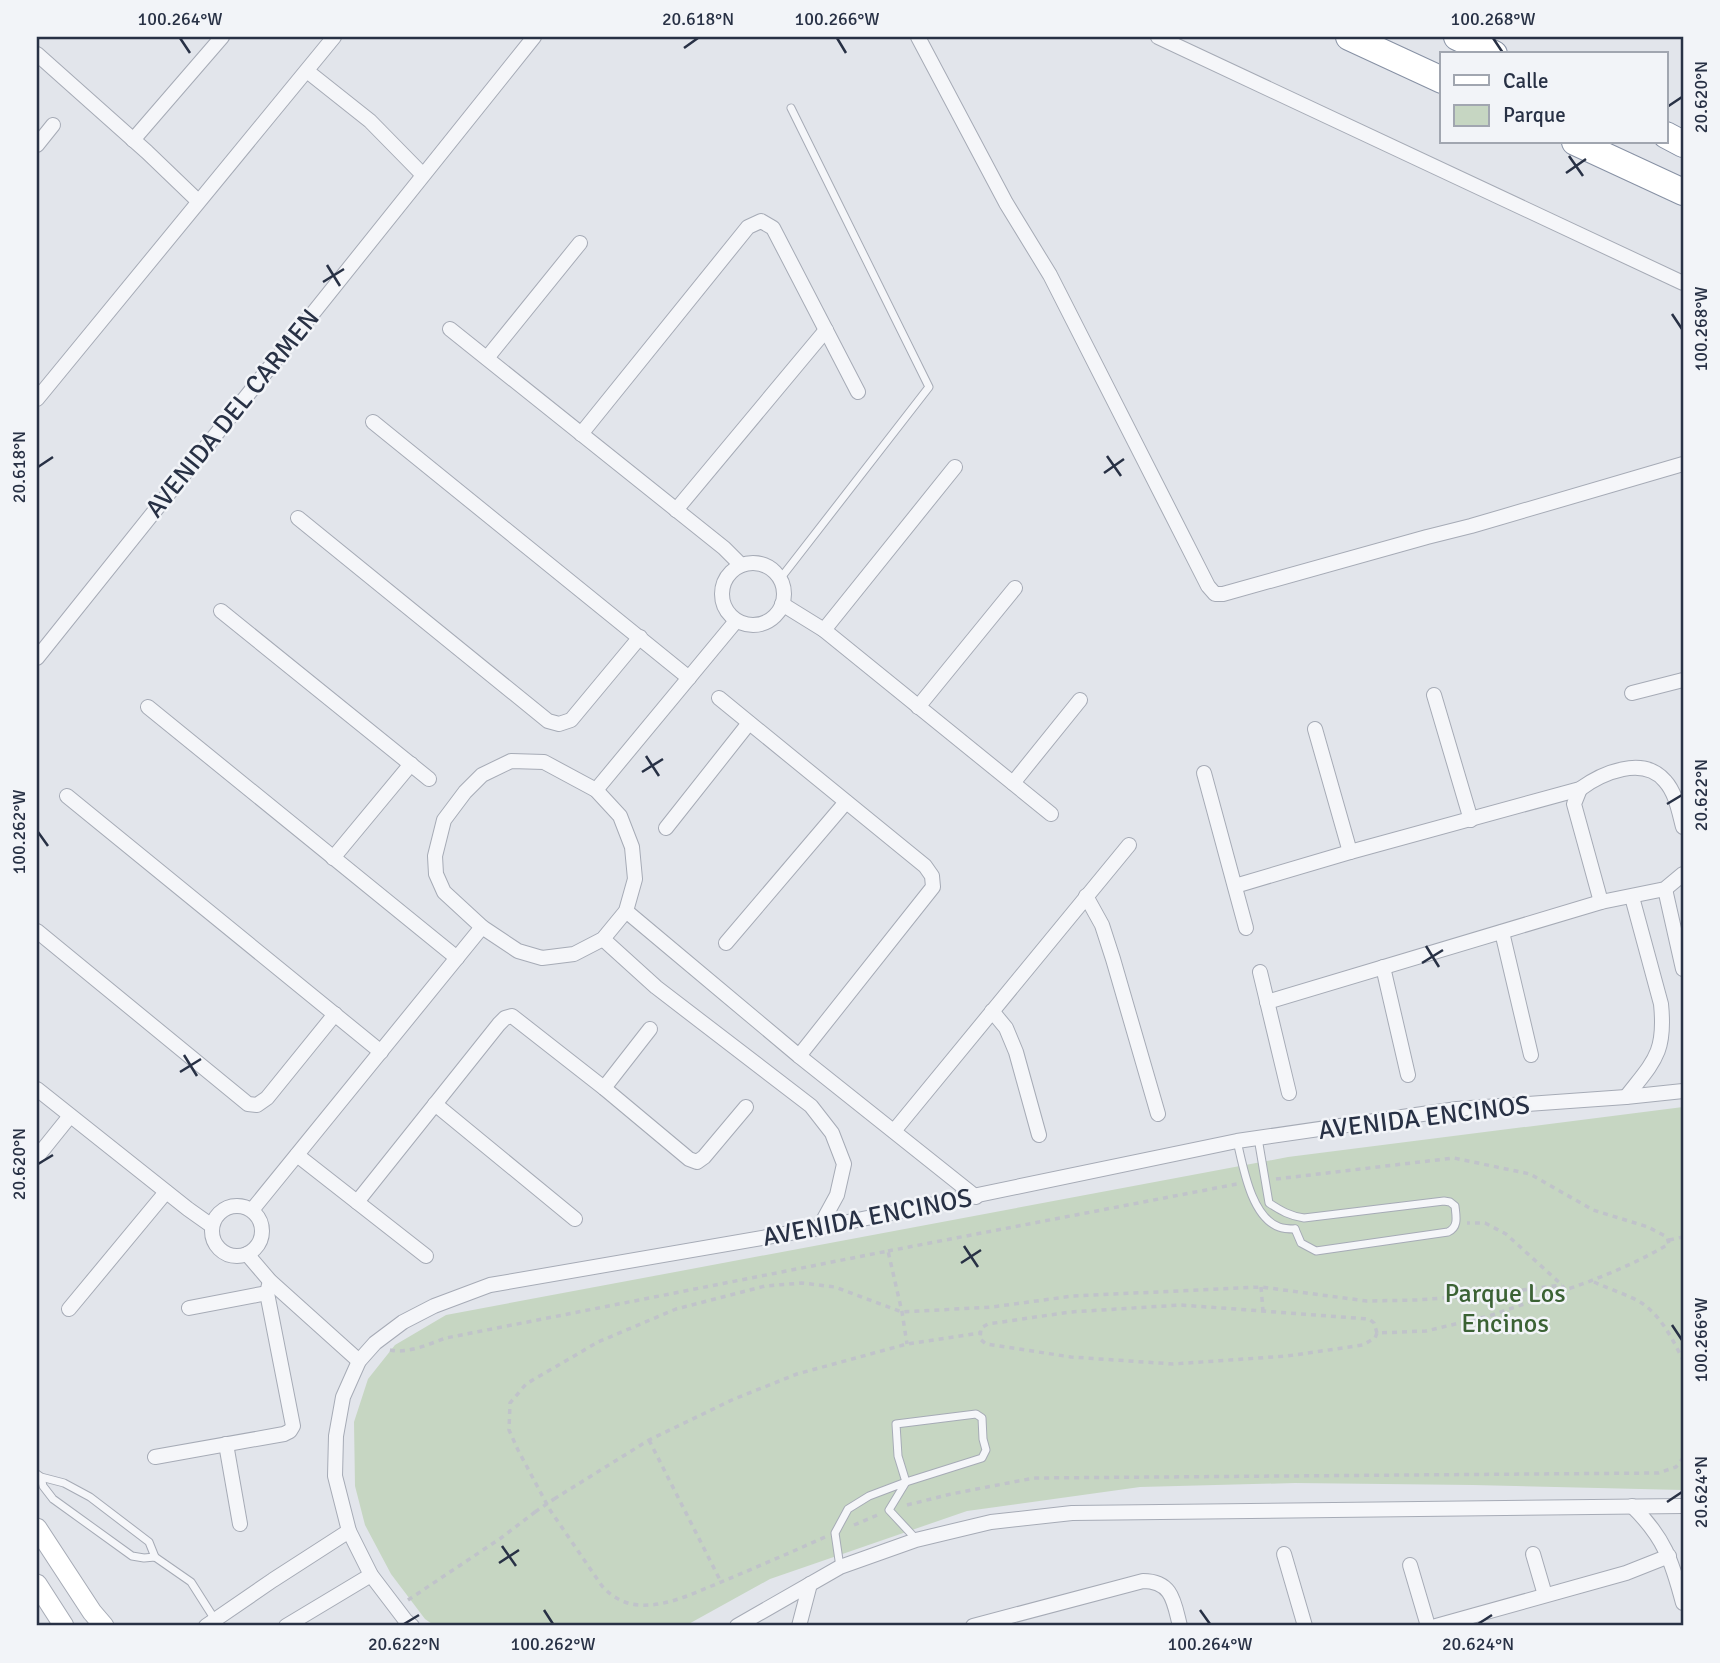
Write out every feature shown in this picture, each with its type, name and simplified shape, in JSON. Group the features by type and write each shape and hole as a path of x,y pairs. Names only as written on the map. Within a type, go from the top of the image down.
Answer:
{"highway":[{"path":"1349,37 1440,79"},
{"path":"1458,37 1490,52"},
{"path":"1579,144 1683,192"}],"main road":[{"path":"37,1528 104,1626"},
{"path":"37,1584 64,1626"}],"street":[{"path":"134,140 222,37"},
{"path":"37,399 334,37"},
{"name":"AVENIDA DEL CARMEN","path":"37,658 534,37"},
{"path":"918,37 1006,203 1050,275 1215,594 1471,526 1683,464"},
{"path":"1158,37 1683,283"},
{"path":"37,54 198,201"},
{"path":"307,71 370,121 422,174"},
{"path":"37,145 53,125"},
{"path":"581,434 748,227 761,221 773,228 858,393"},
{"path":"487,358 580,243"},
{"path":"450,329 724,548 741,565"},
{"path":"676,510 827,330"},
{"path":"373,422 689,678"},
{"path":"824,630 954,467"},
{"path":"298,518 548,721 559,724 571,720 640,637"},
{"path":"756,563 770,568 780,579 782,604 775,616 763,624 749,625 736,621 726,611 722,598 723,585 730,573 741,565 756,563"},
{"path":"918,707 1014,588"},
{"path":"782,604 824,630 1051,814"},
{"path":"221,611 429,779"},
{"path":"596,790 736,621"},
{"path":"1632,693 1683,680"},
{"path":"1434,695 1471,820"},
{"path":"719,698 925,866 932,876 933,887 799,1056"},
{"path":"1013,783 1080,700"},
{"path":"148,707 457,958"},
{"path":"666,828 749,723"},
{"path":"1315,729 1350,852"},
{"path":"511,761 544,762 596,790 620,816 632,847 635,879 626,911 603,939 575,954 542,958 518,951 482,927 444,892 436,874 435,856 444,820 482,775 511,761"},
{"path":"333,858 411,764"},
{"path":"1236,886 1580,789 1607,773 1626,769 1646,768 1664,780 1680,801 1683,827"},
{"path":"1204,772 1246,928"},
{"path":"1580,789 1574,804 1601,902"},
{"path":"67,796 381,1052"},
{"path":"726,943 846,802"},
{"path":"894,1131 1129,845"},
{"path":"1267,1002 1601,902 1665,890 1683,874"},
{"path":"1665,890 1678,927 1683,969"},
{"path":"1086,896 1102,925 1158,1114"},
{"path":"1626,1097 1653,1062 1661,1046 1662,1021 1661,1004 1632,897"},
{"path":"626,911 799,1056 976,1197"},
{"path":"253,1210 482,927"},
{"path":"37,931 248,1104 257,1105 267,1098 335,1014"},
{"path":"1502,932 1531,1055"},
{"path":"603,939 656,987 811,1106 832,1133 844,1164 837,1195 819,1228"},
{"path":"1383,967 1408,1075"},
{"path":"1259,972 1289,1093"},
{"path":"992,1012 1006,1028 1016,1052 1039,1135"},
{"path":"357,1202 499,1024 512,1016 689,1159 697,1162 704,1157 746,1107"},
{"path":"604,1088 650,1029"},
{"path":"37,1089 212,1226"},
{"name":"AVENIDA ENCINOS","path":"412,1626 371,1575 349,1531 335,1476 336,1436 342,1397 359,1362 375,1343 403,1322 424,1311 490,1285 819,1228 1237,1141 1457,1109 1683,1091"},
{"path":"435,1104 575,1219"},
{"path":"37,1157 71,1116"},
{"path":"297,1155 426,1256"},
{"path":"69,1309 166,1192"},
{"path":"232,1206 253,1210 262,1225 260,1242 247,1254 239,1256 224,1253 218,1248 211,1234 219,1213 232,1206"},
{"path":"247,1254 269,1287 359,1362"},
{"path":"190,1308 269,1287"},
{"path":"155,1457 290,1431 293,1426 269,1287"},
{"path":"226,1444 240,1524"},
{"path":"1632,1506 1649,1523 1669,1556 1683,1603"},
{"path":"737,1626 840,1567 916,1540 991,1522 1072,1513 1683,1506"},
{"path":"213,1624 349,1531"},
{"path":"1533,1553 1545,1595"},
{"path":"1284,1554 1305,1626"},
{"path":"1436,1626 1626,1573 1669,1556"},
{"path":"1410,1564 1429,1626"},
{"path":"286,1626 371,1575"},
{"path":"973,1626 1143,1581 1154,1581 1166,1588 1172,1597 1180,1626"},
{"path":"799,1626 810,1584"}],"lane":[{"path":"780,579 929,387 791,108"},
{"path":"1258,1138 1269,1203 1294,1216 1304,1218 1444,1200 1455,1206 1456,1223 1453,1230 1448,1232 1316,1251 1301,1243 1295,1229"},
{"path":"1237,1141 1247,1182 1264,1217 1279,1227 1295,1229"},
{"path":"1295,1229 1304,1218"},
{"path":"840,1567 835,1533 848,1509 869,1496 905,1482 982,1458 986,1450 982,1418 976,1414 896,1424 898,1456 905,1482 889,1510 916,1540"},
{"path":"39,1475 43,1486 54,1499 132,1556 155,1557"},
{"path":"39,1475 64,1483 90,1497 149,1542 155,1557 191,1582 213,1624"}],"path":[{"path":"1265,1180 1454,1158 1530,1174 1592,1210 1648,1227 1669,1240"},
{"path":"375,1343 394,1351 413,1349 446,1338 1247,1182"},
{"path":"1456,1223 1485,1223 1506,1234 1565,1290"},
{"path":"1669,1240 1683,1237"},
{"path":"1377,1333 1426,1331 1489,1316 1592,1281 1653,1253 1669,1244 1669,1240"},
{"path":"888,1251 907,1344"},
{"path":"1592,1281 1642,1303 1659,1319 1683,1360"},
{"path":"1562,1285 1483,1295 1367,1301 1261,1287 1073,1296 992,1307 902,1312 835,1287 802,1283 765,1286 676,1309 598,1342 526,1384 510,1403 509,1430 550,1510 602,1586 611,1595 638,1605 654,1605 690,1596 889,1510 951,1494 1034,1478 1658,1473 1676,1467 1683,1458"},
{"path":"1261,1287 1263,1311"},
{"path":"1181,1305 1263,1311 1369,1319 1374,1323 1377,1333 1375,1338 1363,1345 1287,1356 1173,1364 1071,1357 986,1344 980,1339 981,1328 988,1324 1070,1312 1181,1305"},
{"path":"396,1608 554,1499 649,1440 734,1399 797,1374 907,1344 980,1333"},
{"path":"649,1440 721,1581"}],"green space":[{"name":"Parque Los Encinos","path":"1683,1107 1683,1490 1295,1483 1140,1487 967,1511 770,1579 685,1626 435,1626 425,1619 391,1574 365,1525 355,1486 354,1422 368,1379 395,1345 446,1315 1288,1157"}]}
